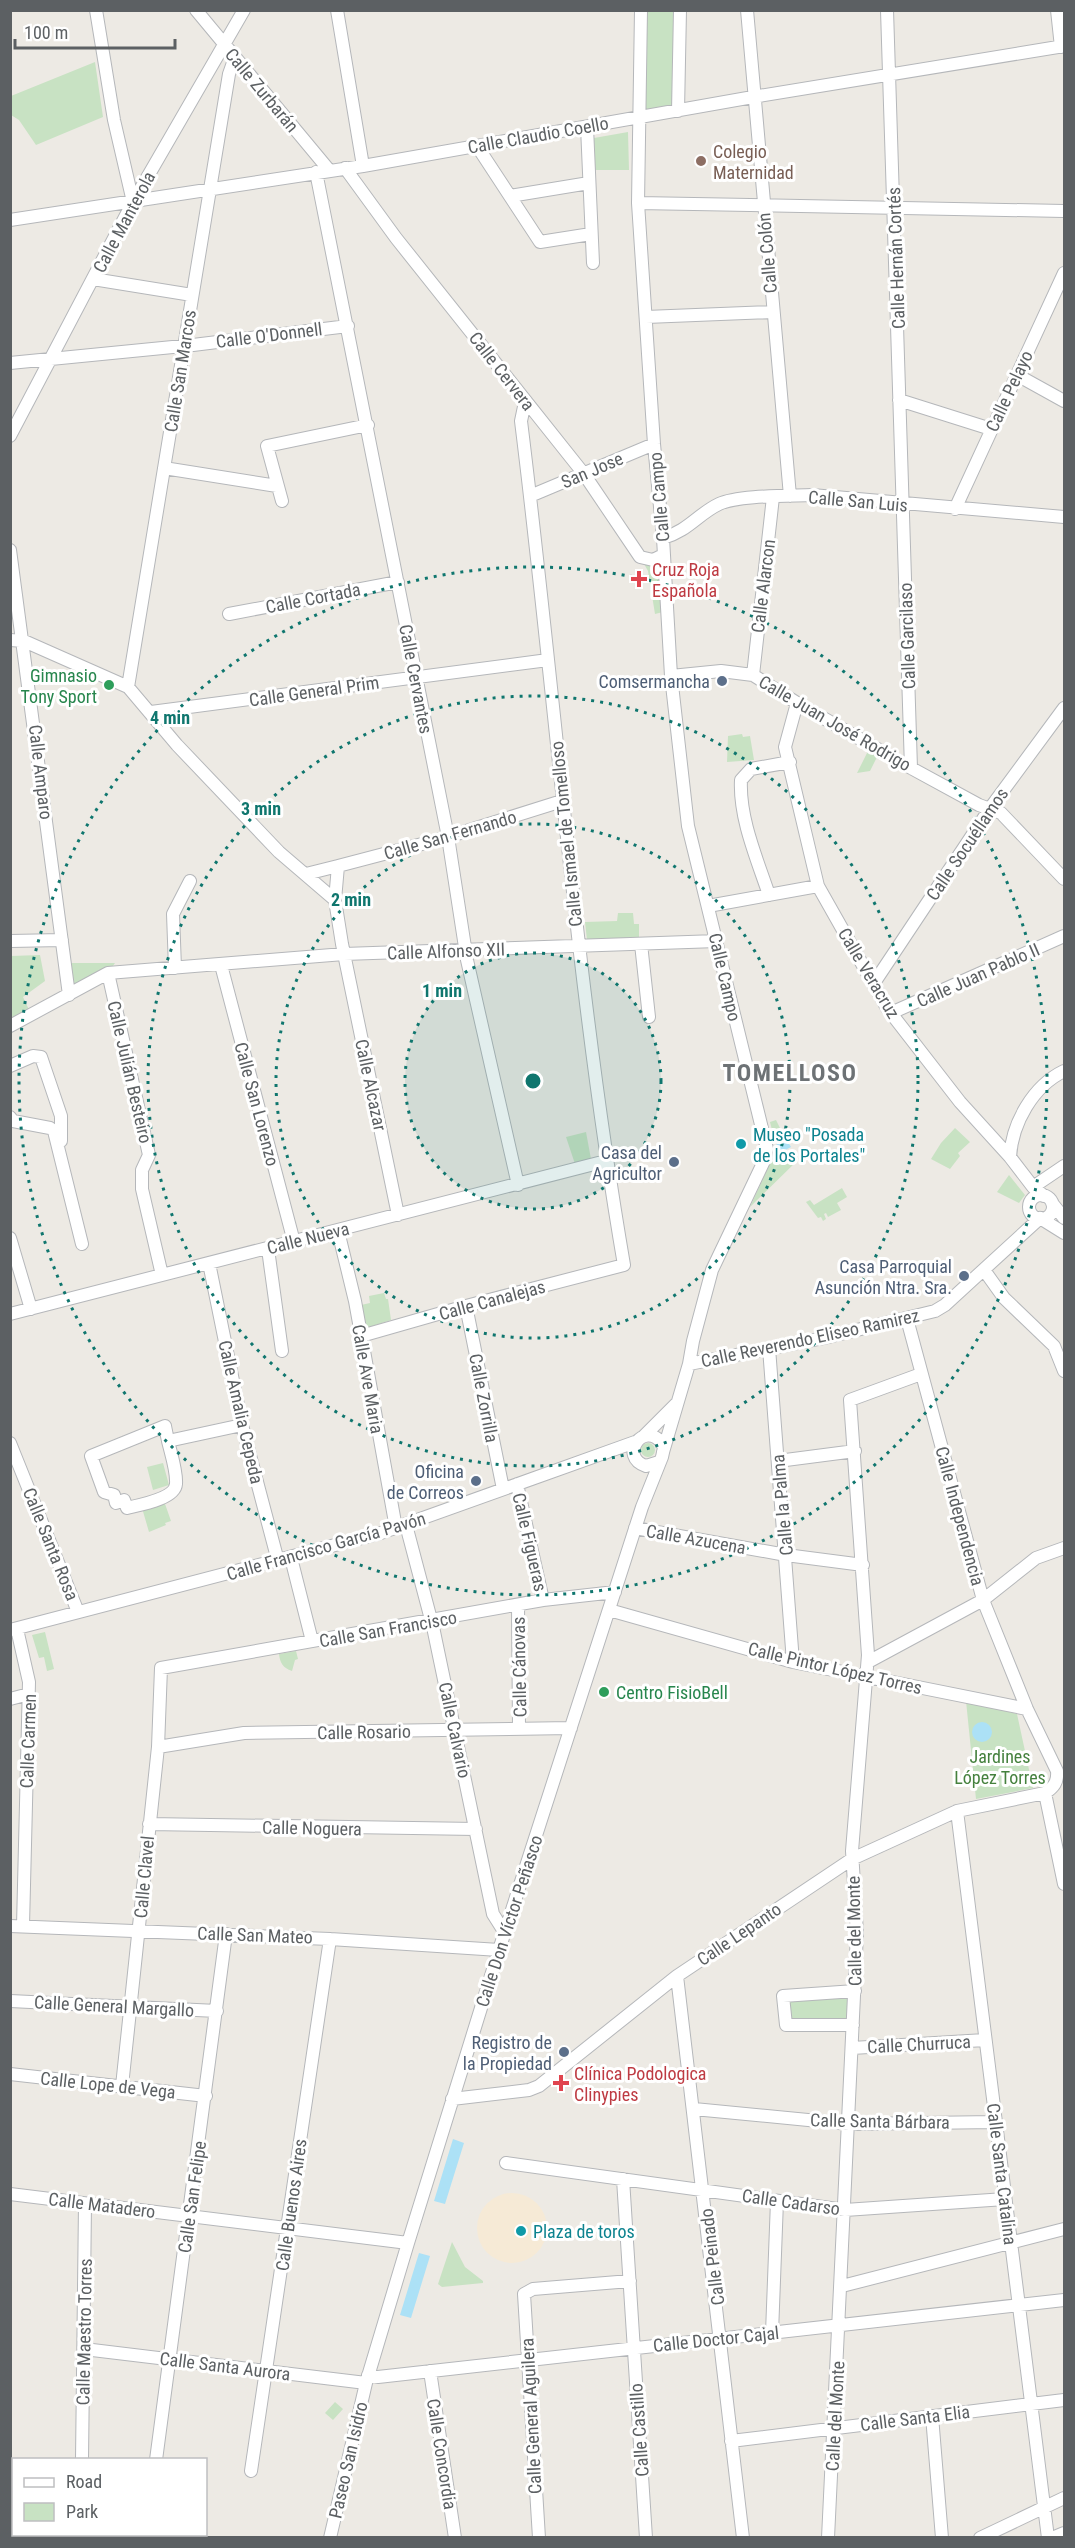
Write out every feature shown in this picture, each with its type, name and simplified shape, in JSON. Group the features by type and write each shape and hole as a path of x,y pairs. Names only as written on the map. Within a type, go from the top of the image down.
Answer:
{"street":[{"path":"96,10 114,120 133,202"},
{"name":"Calle Zurbarán","path":"196,10 236,57 323,171"},
{"name":"Calle Manterola","path":"10,436 53,359 133,202 244,10"},
{"path":"337,10 363,166"},
{"name":"Calle Campo","path":"641,10 638,203 671,676 688,826 760,1118"},
{"path":"678,111 680,10"},
{"name":"Calle Colón","path":"747,10 762,205 789,496"},
{"name":"Calle Hernán Cortés","path":"887,10 903,505"},
{"path":"1057,10 1063,47"},
{"name":"Calle Claudio Coello","path":"10,220 363,166 753,97 1063,47"},
{"name":"Calle San Marcos","path":"128,687 229,74 236,57"},
{"path":"587,127 593,263"},
{"path":"477,146 540,242 591,234"},
{"name":"Calle Cervera","path":"345,168 396,238 584,474 640,557 654,560 663,555"},
{"name":"Calle Cervantes","path":"323,171 348,326 448,837 466,951 518,1185"},
{"path":"510,196 589,183"},
{"path":"638,203 1065,212"},
{"name":"Calle Pelayo","path":"955,509 1017,375 1061,290 1065,273"},
{"path":"93,279 192,295"},
{"path":"646,317 773,312"},
{"name":"Calle O'Donnell","path":"10,363 348,326"},
{"path":"1017,375 1065,401"},
{"path":"899,400 991,429"},
{"name":"Calle Ismael de Tomelloso","path":"525,402 520,421 562,801 606,1161 624,1266"},
{"path":"282,501 267,446 368,425"},
{"name":"San Jose","path":"530,496 654,444"},
{"path":"164,468 278,486"},
{"name":"Calle San Luis","path":"663,538 678,534 718,504 789,496 812,495 903,505 1065,517"},
{"name":"Calle Alarcon","path":"753,675 773,497"},
{"name":"Calle Garcilaso","path":"903,505 911,768"},
{"name":"Calle Amparo","path":"10,550 24,641 69,995"},
{"name":"Calle Cortada","path":"229,614 398,582"},
{"path":"10,640 24,641 128,687 177,745 279,852 335,900"},
{"name":"Calle General Prim","path":"151,712 548,660"},
{"name":"Calle Juan José Rodrigo","path":"671,676 721,671 753,675 797,703 911,768 979,805 991,807 1001,813 1062,873"},
{"name":"Calle Veracruz","path":"797,703 786,747 818,886 891,1013 960,1102 1010,1157 1033,1187 1048,1199 1065,1218"},
{"name":"Calle Socuéllamos","path":"874,983 991,807 1065,708"},
{"path":"769,895 752,845 741,795 741,780 752,769 790,762"},
{"name":"Calle San Fernando","path":"306,874 448,837 562,801"},
{"path":"335,900 338,866"},
{"path":"175,969 173,914 190,881"},
{"path":"708,906 818,886"},
{"name":"Calle Alcazar","path":"335,900 398,1215"},
{"name":"Calle Juan Pablo II","path":"891,1013 1065,936"},
{"path":"10,941 63,940"},
{"name":"Calle Alfonso XII","path":"10,1026 108,973 344,954 717,941"},
{"path":"641,944 649,1017"},
{"name":"Calle San Lorenzo","path":"221,965 294,1242"},
{"name":"Calle Julián Besteiro","path":"108,973 149,1155 142,1170 142,1189 162,1275"},
{"path":"10,1066 33,1056 41,1057 45,1063 61,1116 62,1157"},
{"path":"1010,1157 1013,1131 1023,1112 1046,1083 1064,1072"},
{"path":"10,1117 13,1121 22,1124 50,1128 54,1131 82,1244"},
{"name":"Calle Don Víctor Peñasco","path":"367,2379 499,1950 635,1528 661,1457 689,1364 712,1270 765,1159 766,1140 760,1118"},
{"name":"Calle Nueva","path":"10,1314 606,1161"},
{"path":"1033,1187 1065,1166"},
{"path":"1040,1218 1050,1214 1048,1199 1035,1197 1029,1205 1033,1216 1065,1233"},
{"name":"Calle Reverendo Eliseo Ramirez","path":"689,1364 907,1319 935,1311 945,1305 1040,1218"},
{"name":"Calle Ave Maria","path":"338,1231 401,1526"},
{"path":"10,1238 31,1309"},
{"path":"268,1249 282,1351"},
{"name":"Calle Amalia Cepeda","path":"209,1263 242,1425 278,1561"},
{"name":"Calle Canalejas","path":"361,1336 466,1306 624,1266"},
{"path":"984,1270 1004,1298 1054,1346 1065,1371"},
{"name":"Calle Zorrilla","path":"466,1306 503,1489"},
{"name":"Calle Independencia","path":"907,1319 983,1600 1027,1709 1060,1769"},
{"name":"Calle la Palma","path":"769,1348 793,1662"},
{"name":"Calle del Monte","path":"828,2538 855,1991 857,1933 852,1859 868,1662 850,1400 921,1374"},
{"path":"640,1439 659,1439 664,1448 661,1457 646,1466 637,1461 633,1452 640,1439 677,1403"},
{"path":"168,1441 242,1425"},
{"path":"165,1426 168,1441 176,1484 174,1491 166,1497 127,1508 124,1500 116,1503 114,1495 104,1492 92,1456 165,1426"},
{"name":"Calle Francisco García Pavón","path":"14,1630 278,1561 401,1526 640,1439"},
{"name":"Calle Santa Rosa","path":"10,1443 78,1612"},
{"path":"778,1461 855,1451"},
{"name":"Calle Figueras","path":"517,1484 543,1600"},
{"name":"Calle Calvario","path":"401,1526 432,1622 493,1914 505,1933"},
{"name":"Calle Azucena","path":"635,1528 786,1555 863,1565"},
{"path":"868,1662 983,1600 1036,1557 1065,1548"},
{"path":"291,1557 312,1641"},
{"name":"Calle San Francisco","path":"161,1668 432,1622 543,1600 615,1592"},
{"name":"Calle Cánovas","path":"518,1605 519,1728"},
{"name":"Calle Pintor López Torres","path":"609,1610 793,1662 1027,1709"},
{"name":"Calle Carmen","path":"14,1630 29,1682 17,1926"},
{"name":"Calle Clavel","path":"122,2086 158,1747 161,1668"},
{"path":"10,1699 29,1694"},
{"name":"Calle Rosario","path":"158,1747 244,1733 572,1728"},
{"path":"1060,1769 1058,1779 1045,1793 1065,1884"},
{"name":"Calle Lepanto","path":"452,2099 529,2090 539,2086 677,1976 852,1859 957,1811 1045,1793"},
{"name":"Calle Santa Catalina","path":"957,1811 1030,2404 1050,2538"},
{"name":"Calle Noguera","path":"149,1824 476,1829"},
{"name":"Calle San Mateo","path":"17,1926 330,1939 499,1950"},
{"name":"Calle San Felipe","path":"156,2458 226,1934"},
{"name":"Calle Buenos Aires","path":"251,2471 330,1939"},
{"name":"Calle Peinado","path":"677,1976 704,2189 743,2538"},
{"path":"853,2025 786,2025 783,1996 855,1991"},
{"name":"Calle General Margallo","path":"10,2001 217,2011"},
{"name":"Calle Churruca","path":"852,2048 985,2040"},
{"name":"Calle Lope de Vega","path":"10,2074 206,2096"},
{"name":"Calle Santa Bárbara","path":"694,2109 849,2124 996,2122"},
{"name":"Calle Cadarso","path":"506,2163 845,2210 1005,2199"},
{"name":"Calle Castillo","path":"623,2179 646,2538"},
{"name":"Calle Matadero","path":"10,2194 408,2243"},
{"path":"772,2333 777,2201"},
{"name":"Calle Maestro Torres","path":"82,2458 85,2204"},
{"path":"842,2286 1065,2229"},
{"name":"Calle General Aguilera","path":"539,2538 524,2294 533,2289 630,2281"},
{"name":"Calle Doctor Cajal","path":"367,2379 1065,2300"},
{"name":"Calle Santa Aurora","path":"84,2349 367,2379"},
{"name":"Calle Concordia","path":"430,2371 455,2538"},
{"name":"Paseo San Isidro","path":"330,2538 367,2379"},
{"name":"Calle Santa Elia","path":"731,2441 1065,2400"},
{"path":"932,2416 942,2538"},
{"path":"980,2538 1065,2498"},
{"path":"1050,2538 1065,2533"}],"green space":[{"path":"641,11 680,11 678,111 639,118"},
{"path":"95,62 103,117 36,145 19,120 11,115 11,96"},
{"path":"628,132 629,170 595,170 594,138"},
{"path":"643,562 660,563 663,612 655,614 648,571"},
{"path":"742,734 743,737 750,736 754,760 727,762 728,736"},
{"path":"868,751 877,757 870,771 857,773"},
{"path":"618,913 633,913 634,924 639,924 639,938 587,940 585,922 617,921"},
{"path":"40,955 45,981 23,997 30,1012 11,1022 11,956"},
{"path":"70,963 115,963 108,973 69,995"},
{"path":"776,1120 784,1136 775,1142 770,1122"},
{"path":"955,1128 970,1142 958,1153 960,1156 950,1169 931,1159 941,1143"},
{"path":"586,1132 591,1159 575,1164 566,1137"},
{"path":"793,1150 799,1159 750,1207 770,1163"},
{"path":"1009,1175 1025,1195 1019,1203 997,1192"},
{"path":"842,1188 847,1197 837,1203 841,1210 828,1217 826,1213 824,1214 826,1219 823,1221 806,1202 810,1200 814,1205"},
{"path":"384,1293 388,1299 391,1320 367,1328 361,1305 370,1303 369,1296"},
{"path":"645,1443 651,1443 655,1450 651,1457 645,1457 641,1453 641,1447"},
{"path":"163,1463 169,1485 153,1490 147,1467"},
{"path":"164,1501 171,1521 149,1532 142,1508"},
{"path":"45,1632 54,1669 47,1671 44,1657 39,1658 32,1635"},
{"path":"296,1651 298,1659 295,1660 292,1671 282,1665 279,1654"},
{"name":"Jardines López Torres","path":"966,1701 1017,1714 1033,1788 976,1799"},
{"path":"855,1991 853,2025 786,2025 783,1996"},
{"path":"452,2242 465,2267 483,2283 442,2287 438,2284"},
{"path":"335,2402 343,2409 333,2420 325,2413"}],"sand":[{"path":"505,2193 519,2193 532,2199 541,2208 547,2221 545,2241 537,2253 519,2263 505,2263 492,2257 483,2248 477,2235 477,2221 483,2208 492,2199"}],"water":[{"path":"786,1139 791,1147 772,1157 774,1146"},
{"path":"982,1722 989,1725 992,1732 989,1739 982,1742 975,1739 972,1732 975,1725"},
{"path":"453,2139 464,2143 445,2204 434,2201"},
{"path":"419,2253 430,2256 411,2318 400,2315"}],"place":[{"name":"Colegio Maternidad","path":"701,161"},
{"name":"Cruz Roja Española","path":"639,579"},
{"name":"Comsermancha","path":"722,681"},
{"name":"Gimnasio Tony Sport","path":"109,685"},
{"name":"Museo \"Posada de los Portales\"","path":"741,1144"},
{"name":"Casa del Agricultor","path":"674,1162"},
{"name":"Casa Parroquial Asunción Ntra. Sra.","path":"964,1276"},
{"name":"Oficina de Correos","path":"476,1481"},
{"name":"Centro FisioBell","path":"604,1692"},
{"name":"Registro de la Propiedad","path":"564,2052"},
{"name":"Clínica Podologica Clinypies","path":"561,2083"},
{"name":"Plaza de toros","path":"521,2231"}],"district":[{"name":"TOMELLOSO","path":"790,1073"}]}
